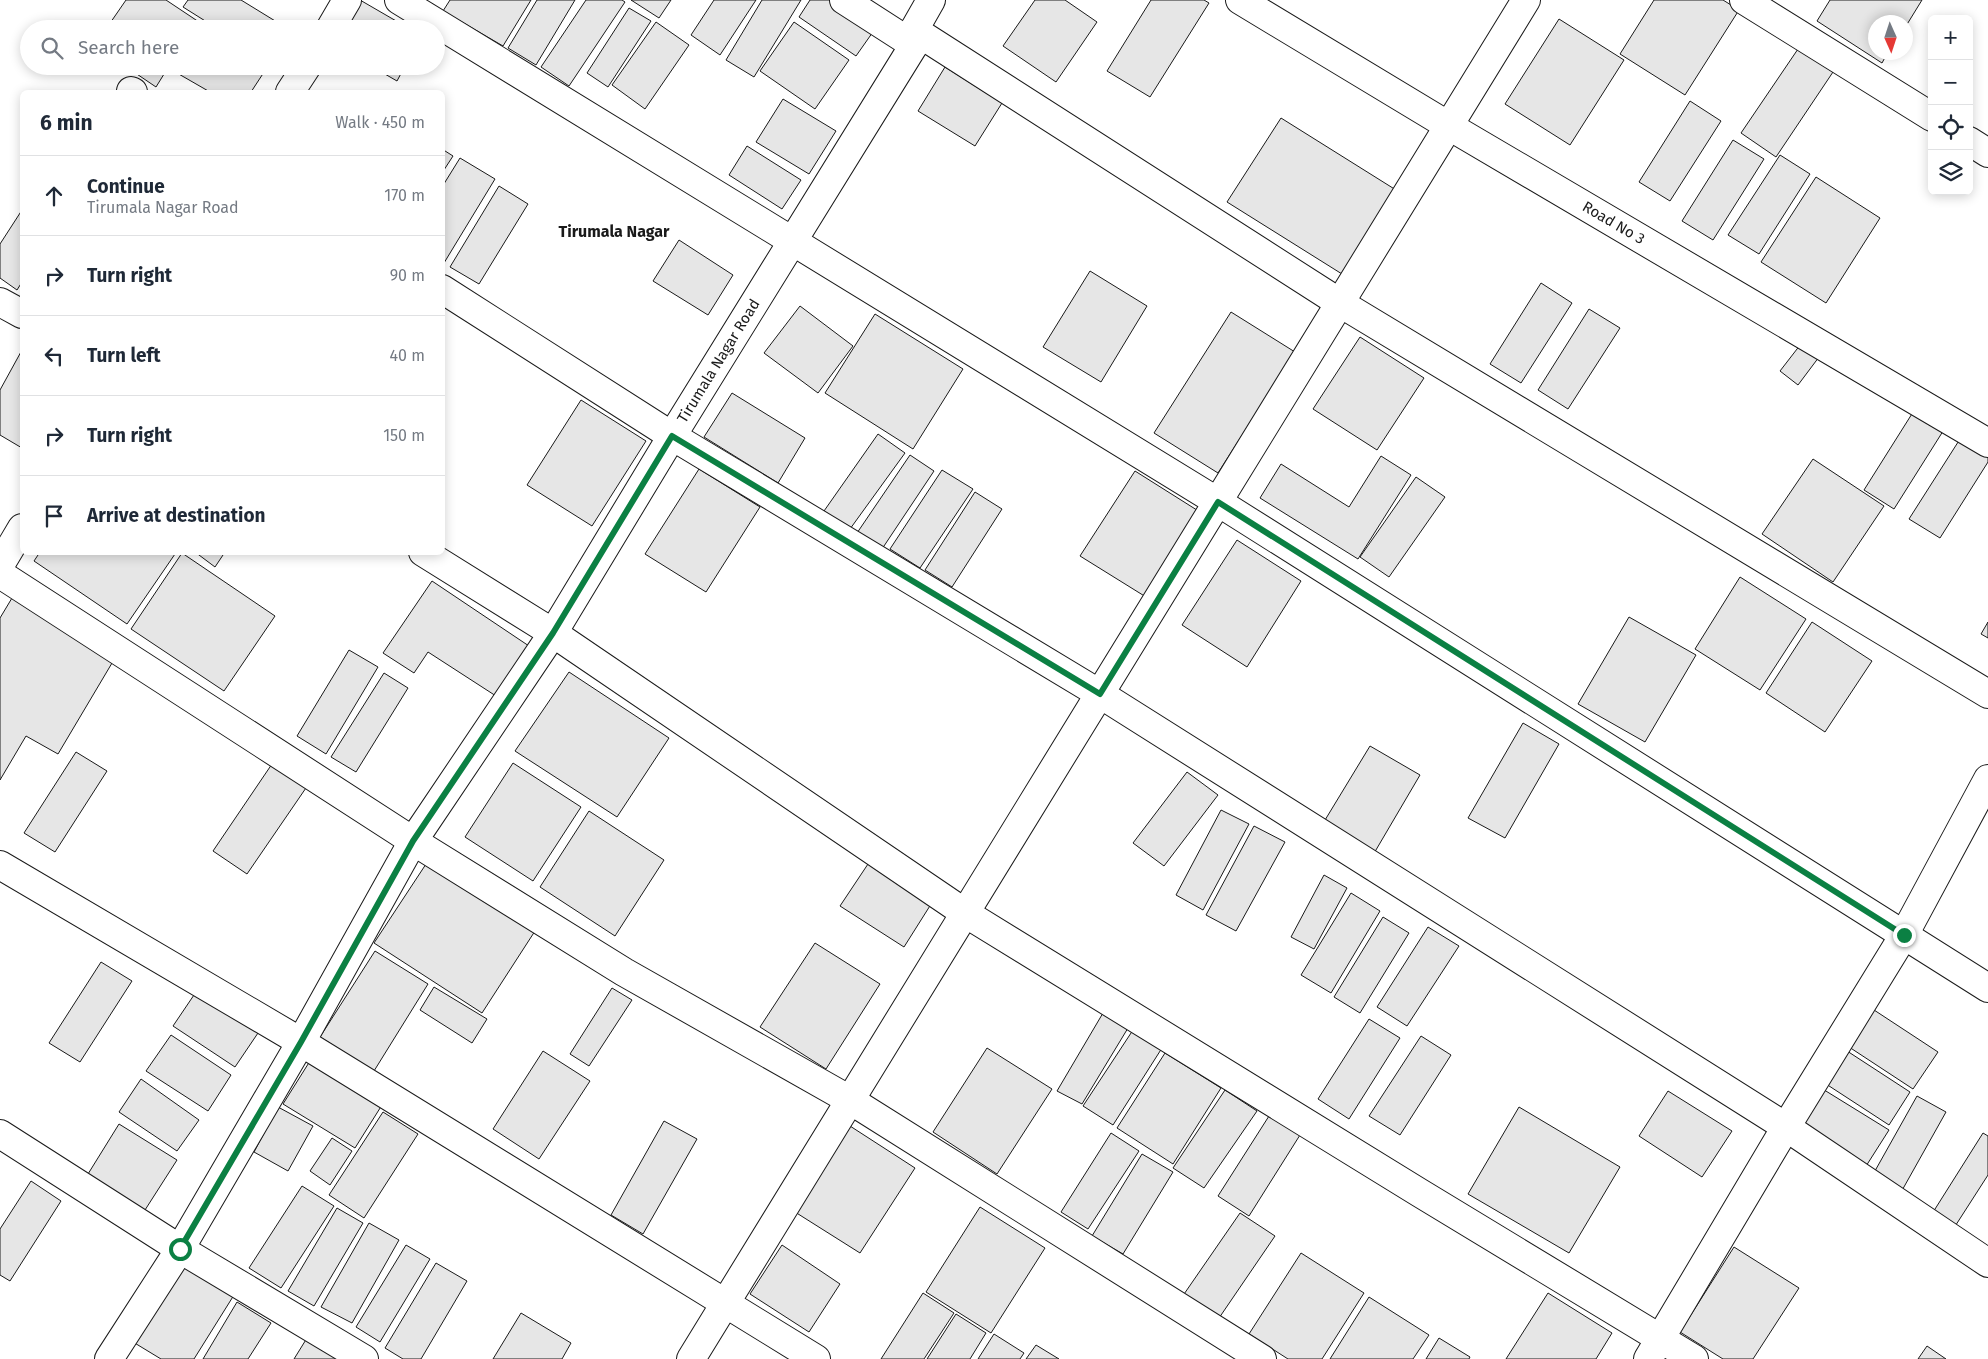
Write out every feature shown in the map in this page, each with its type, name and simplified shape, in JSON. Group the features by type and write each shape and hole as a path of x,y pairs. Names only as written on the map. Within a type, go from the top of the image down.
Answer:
{"street":[{"path":"335,20 347,0"},
{"path":"399,0 432,20"},
{"path":"844,0 914,38 1340,302 1988,694"},
{"name":"Tirumala Nagar Road","path":"109,1359 180,1249 301,1042 413,841 553,633 914,38 931,0"},
{"name":"Road No 3","path":"1240,0 1448,126 1988,443"},
{"path":"691,1359 1526,0"},
{"path":"1744,0 1928,115"},
{"path":"445,28 1218,502 1988,988"},
{"path":"291,90 300,75"},
{"path":"1973,144 1988,153"},
{"path":"445,291 672,436 1100,694 1786,1127 1988,1263"},
{"path":"0,302 20,313"},
{"path":"0,565 20,531"},
{"path":"428,555 553,633 965,913 1420,1193 1655,1349 1694,1359"},
{"path":"0,574 413,841 624,972 850,1100 1262,1359"},
{"path":"1655,1349 1786,1127 1904,935 1988,779"},
{"path":"0,865 301,1042 816,1359"},
{"path":"0,1134 180,1249 364,1359"}],"building":[{"path":"126,0 166,0 196,20 112,20"},
{"path":"188,0 241,0 274,20 204,20 183,7"},
{"path":"360,0 394,20 349,20"},
{"path":"450,0 531,0 503,46 443,11"},
{"path":"537,0 575,0 536,65 508,48"},
{"path":"586,0 622,0 625,2 569,86 541,67"},
{"path":"631,0 671,0 659,18"},
{"path":"714,0 756,0 720,55 691,35"},
{"path":"762,0 801,0 754,77 726,60"},
{"path":"810,0 832,0 875,29 856,56 799,17"},
{"path":"1035,0 1065,0 1097,22 1056,82 1003,46"},
{"path":"1151,0 1204,0 1209,3 1150,97 1107,71"},
{"path":"1654,0 1723,0 1739,10 1685,95 1620,54"},
{"path":"1830,0 1922,0 1913,15 1868,15 1868,54 1817,21"},
{"path":"629,8 651,21 608,87 587,73"},
{"path":"1559,19 1624,60 1570,145 1505,104"},
{"path":"656,22 689,45 645,109 612,85"},
{"path":"794,22 849,60 815,109 760,71"},
{"path":"1798,49 1833,72 1776,157 1741,133"},
{"path":"945,67 1002,103 975,146 918,111"},
{"path":"138,75 163,75 156,87"},
{"path":"180,75 262,75 252,90 207,90"},
{"path":"387,75 400,75 397,81"},
{"path":"783,99 836,131 809,174 756,142"},
{"path":"1690,101 1721,121 1670,201 1639,182"},
{"path":"1281,118 1396,190 1342,274 1227,202"},
{"path":"1733,140 1764,159 1713,240 1682,221"},
{"path":"747,146 801,180 782,209 729,175"},
{"path":"445,151 453,156 445,168"},
{"path":"1780,155 1810,174 1759,254 1728,235"},
{"path":"460,158 495,179 445,261 445,182"},
{"path":"1816,177 1880,218 1826,303 1761,262"},
{"path":"499,186 528,204 479,284 450,267"},
{"path":"20,213 20,285 17,290 0,278 0,244"},
{"path":"679,240 733,275 708,315 653,281"},
{"path":"1090,271 1147,306 1101,382 1043,347"},
{"path":"1541,283 1572,303 1521,383 1490,364"},
{"path":"800,306 853,346 818,393 764,353"},
{"path":"1589,309 1620,328 1568,409 1538,390"},
{"path":"1231,312 1295,352 1218,473 1154,433"},
{"path":"875,314 963,369 913,449 825,393"},
{"path":"1360,337 1424,378 1377,450 1313,409"},
{"path":"1804,340 1822,353 1798,385 1780,371"},
{"path":"20,354 20,447 0,435 0,390"},
{"path":"732,393 805,438 778,483 704,437"},
{"path":"581,400 646,441 592,526 527,485"},
{"path":"1915,409 1945,428 1894,509 1864,490"},
{"path":"878,434 905,453 850,529 824,511"},
{"path":"1960,439 1988,456 1988,462 1940,538 1909,519"},
{"path":"910,455 934,471 882,549 857,533"},
{"path":"1381,456 1411,475 1358,559 1260,498 1281,464 1349,507"},
{"path":"1813,459 1884,506 1833,582 1762,534"},
{"path":"699,469 760,507 706,592 645,554"},
{"path":"942,470 973,489 920,568 890,549"},
{"path":"1135,471 1200,512 1146,597 1080,556"},
{"path":"1416,477 1445,497 1389,577 1360,557"},
{"path":"975,492 1002,509 952,587 925,570"},
{"path":"1237,540 1301,581 1247,667 1182,625"},
{"path":"38,555 174,555 127,624 34,561"},
{"path":"181,555 185,555 275,616 224,691 131,629"},
{"path":"199,555 223,555 215,567"},
{"path":"1740,577 1806,619 1760,690 1695,649"},
{"path":"432,581 529,646 496,696 428,652 414,673 383,653"},
{"path":"12,598 115,658 58,754 26,736 0,780 0,618"},
{"path":"1629,617 1696,655 1645,742 1578,704"},
{"path":"1812,622 1872,661 1825,732 1766,693"},
{"path":"1988,622 1988,638 1981,634"},
{"path":"349,650 378,667 326,754 297,736"},
{"path":"569,672 669,738 617,817 515,751"},
{"path":"384,673 408,688 356,772 331,757"},
{"path":"1523,723 1559,744 1505,838 1468,818"},
{"path":"1370,746 1420,775 1373,855 1322,825"},
{"path":"76,752 107,771 55,852 24,833"},
{"path":"274,761 308,785 247,874 213,851"},
{"path":"513,763 581,807 533,881 465,837"},
{"path":"1187,772 1218,795 1164,866 1133,843"},
{"path":"1221,810 1249,824 1203,910 1176,895"},
{"path":"589,811 664,860 615,936 540,887"},
{"path":"1254,826 1285,842 1236,931 1206,915"},
{"path":"428,861 535,931 482,1013 374,943"},
{"path":"870,861 933,901 904,947 840,906"},
{"path":"1324,875 1347,888 1314,949 1291,937"},
{"path":"1351,893 1380,911 1331,993 1301,975"},
{"path":"1383,917 1409,933 1360,1013 1334,997"},
{"path":"1428,927 1459,946 1407,1026 1377,1007"},
{"path":"815,943 880,984 826,1069 760,1027"},
{"path":"375,951 428,984 374,1071 320,1037"},
{"path":"101,962 132,981 80,1062 49,1043"},
{"path":"434,987 487,1019 472,1043 420,1010"},
{"path":"612,988 632,1000 589,1066 570,1054"},
{"path":"196,992 258,1033 235,1067 173,1026"},
{"path":"1871,1008 1938,1052 1913,1089 1846,1045"},
{"path":"1103,1013 1128,1028 1082,1104 1057,1091"},
{"path":"1369,1019 1400,1038 1349,1119 1318,1099"},
{"path":"1133,1030 1162,1048 1113,1125 1083,1106"},
{"path":"171,1035 231,1075 208,1111 146,1071"},
{"path":"1421,1036 1451,1055 1400,1135 1369,1116"},
{"path":"987,1048 1052,1089 997,1174 933,1132"},
{"path":"1844,1049 1910,1092 1889,1125 1823,1082"},
{"path":"543,1051 590,1081 539,1159 493,1129"},
{"path":"315,1053 387,1097 355,1148 283,1104"},
{"path":"1165,1053 1221,1088 1173,1164 1117,1128"},
{"path":"141,1079 199,1120 177,1151 119,1112"},
{"path":"1821,1088 1889,1130 1861,1174 1794,1132"},
{"path":"1225,1090 1257,1111 1204,1188 1173,1168"},
{"path":"1668,1091 1732,1131 1702,1177 1639,1136"},
{"path":"1917,1096 1946,1112 1900,1194 1871,1178"},
{"path":"278,1107 313,1126 288,1171 254,1152"},
{"path":"1519,1107 1620,1167 1569,1253 1468,1194"},
{"path":"383,1112 418,1134 364,1218 329,1195"},
{"path":"1269,1116 1300,1135 1249,1216 1218,1196"},
{"path":"664,1121 697,1139 643,1234 611,1215"},
{"path":"119,1124 177,1160 145,1210 88,1174"},
{"path":"850,1126 915,1168 860,1253 795,1212"},
{"path":"1111,1133 1139,1151 1088,1229 1061,1212"},
{"path":"1983,1133 1988,1136 1988,1175 1952,1231 1930,1217"},
{"path":"332,1138 352,1151 330,1185 310,1171"},
{"path":"1142,1154 1173,1172 1123,1254 1092,1236"},
{"path":"31,1181 61,1201 10,1281 0,1275 0,1229"},
{"path":"302,1186 334,1206 281,1288 249,1268"},
{"path":"980,1207 1045,1248 991,1333 926,1292"},
{"path":"337,1208 363,1223 314,1306 288,1291"},
{"path":"1240,1213 1275,1236 1217,1321 1182,1297"},
{"path":"369,1223 399,1240 352,1323 321,1307"},
{"path":"406,1245 430,1259 380,1342 356,1327"},
{"path":"782,1245 840,1284 809,1332 750,1294"},
{"path":"1734,1247 1799,1288 1753,1359 1723,1359 1680,1332"},
{"path":"1301,1253 1364,1293 1322,1359 1288,1359 1249,1334"},
{"path":"182,1263 234,1295 194,1359 161,1359 133,1342"},
{"path":"436,1263 467,1281 421,1359 403,1359 385,1348"},
{"path":"923,1293 954,1313 924,1359 881,1359"},
{"path":"1548,1293 1612,1333 1596,1359 1506,1359"},
{"path":"1369,1297 1429,1335 1413,1359 1330,1359"},
{"path":"237,1302 271,1323 248,1359 203,1359"},
{"path":"521,1313 571,1343 562,1359 493,1359"},
{"path":"956,1314 986,1333 970,1359 927,1359"},
{"path":"994,1334 1024,1353 1020,1359 978,1359"},
{"path":"307,1338 342,1359 294,1359"},
{"path":"1439,1338 1470,1357 1469,1359 1426,1359"},
{"path":"1036,1345 1059,1359 1026,1359"},
{"path":"1927,1346 1946,1359 1918,1359"}],"district":[{"name":"Tirumala Nagar","path":"614,231"}],"route":[{"path":"180,1249 301,1042 413,841 553,633 672,436 1100,694 1218,502 1904,935"}]}
